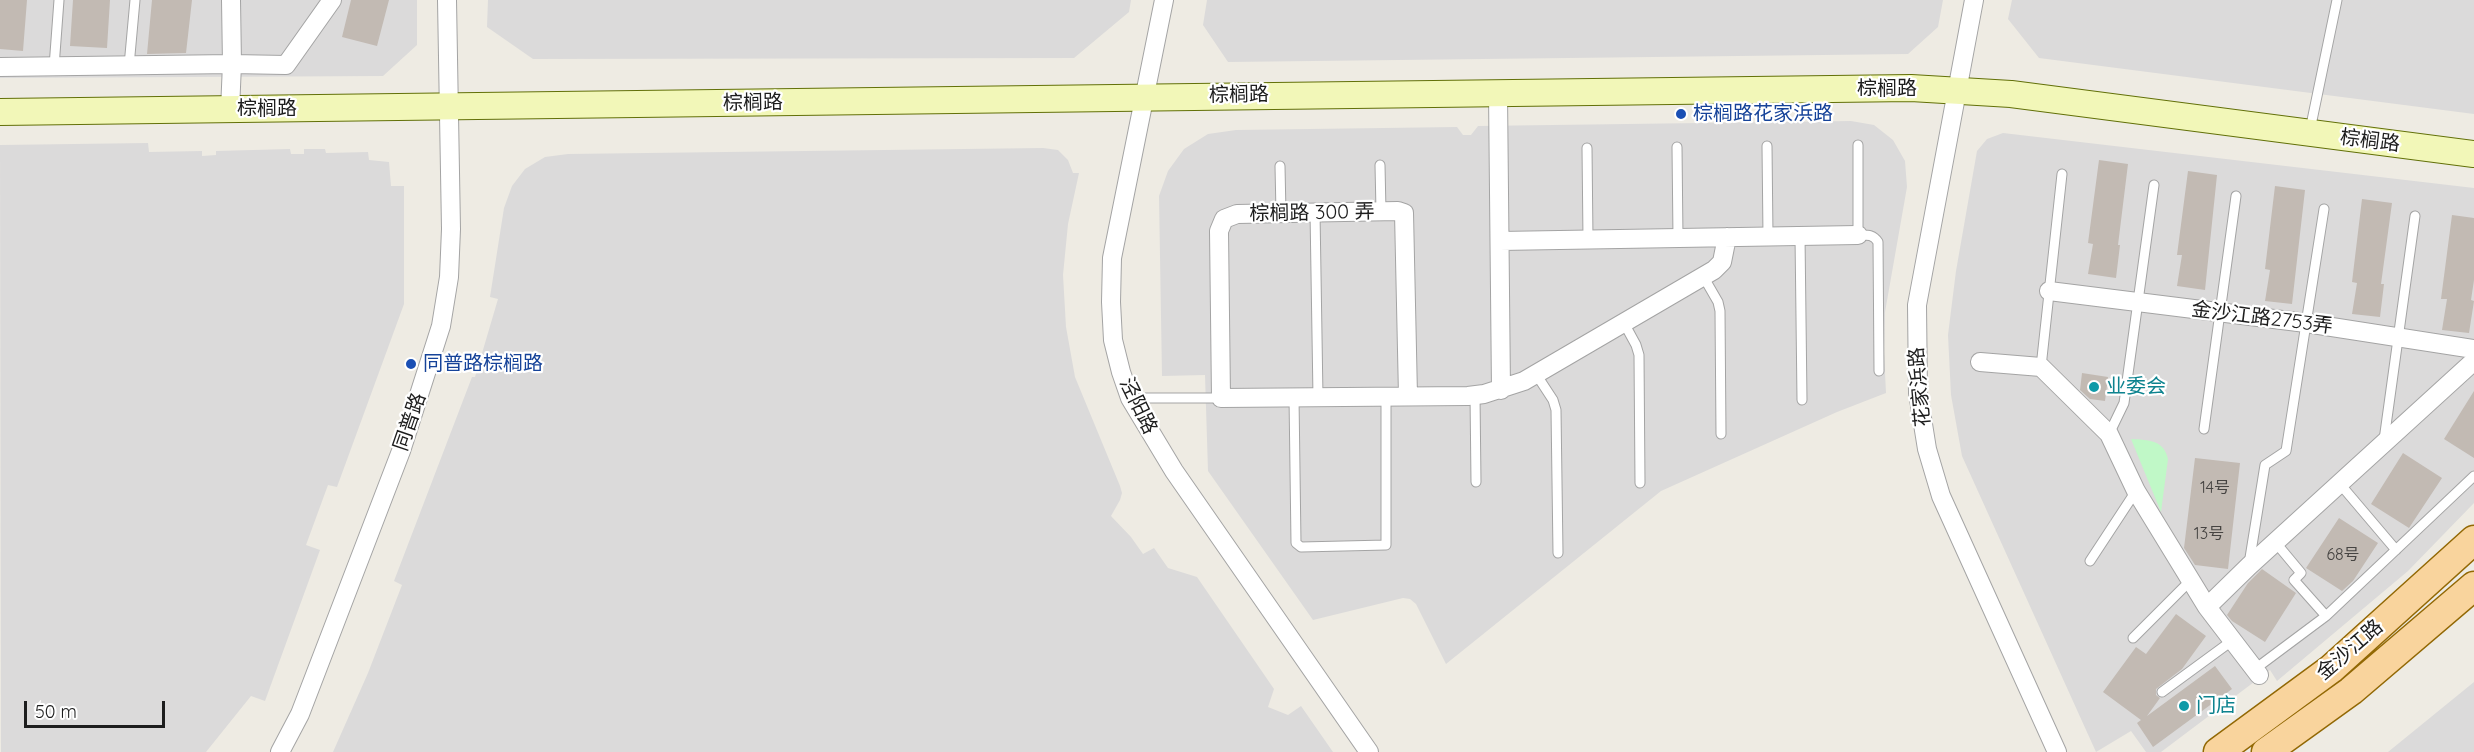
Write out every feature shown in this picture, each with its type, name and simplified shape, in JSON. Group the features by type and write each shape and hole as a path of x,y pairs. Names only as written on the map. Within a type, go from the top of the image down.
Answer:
{"main road":[{"name":"金沙江路","path":"2218,752 2331,669 2474,540"},
{"name":"金沙江路","path":"2266,752 2351,691 2474,586"}],"street":[{"path":"230,110 231,0"},
{"path":"0,67 286,65 332,0"},
{"name":"同普路","path":"280,752 300,714 401,451 441,326 449,277 451,229 447,0"},
{"name":"泾阳路","path":"1164,0 1112,258 1113,340 1121,372 1130,398 1173,471 1369,752"},
{"name":"花家浜路","path":"1974,0 1917,305 1916,362 1922,424 1941,496 2058,752"},
{"name":"棕榈路","path":"0,112 448,108 1144,96 1957,89 2474,154"},
{"path":"1498,93 1501,390"},
{"name":"棕榈路 300 弄","path":"1221,398 1219,231 1224,219 1237,214 1381,211 1398,211 1404,213 1406,219 1408,396"},
{"path":"1500,241 1858,235"},
{"path":"1221,398 1475,395 1501,390 1524,381 1703,276 1722,262 1727,237"},
{"name":"金沙江路2753弄","path":"2049,291 2306,323 2474,349"},
{"path":"2208,607 2249,566 2474,361"},
{"path":"1980,362 2041,367 2109,434 2136,491 2190,581 2257,672"}],"lane":[{"path":"54,67 59,0"},
{"path":"129,66 135,0"},
{"path":"2310,133 2337,0"},
{"path":"1858,145 1858,235 1870,235 1878,242 1879,371"},
{"path":"1767,146 1768,236"},
{"path":"1677,147 1678,238"},
{"path":"1587,148 1588,239"},
{"path":"1380,165 1381,211"},
{"path":"1280,166 1281,213"},
{"path":"2041,367 2062,174"},
{"path":"2109,434 2124,404 2154,185"},
{"path":"2204,429 2236,196"},
{"path":"2249,566 2265,465 2286,450 2324,209"},
{"path":"1315,212 1318,397"},
{"path":"2383,446 2415,216"},
{"path":"1800,236 1802,400"},
{"path":"1703,276 1718,302 1720,311 1721,434"},
{"path":"1624,323 1639,355 1640,483"},
{"path":"1536,374 1553,400 1556,410 1558,553"},
{"path":"1475,395 1476,482"},
{"path":"1294,397 1296,543 1301,547 1313,547 1386,545 1386,396"},
{"path":"1130,398 1221,398"},
{"path":"2257,672 2326,616 2474,476"},
{"path":"2340,484 2396,550"},
{"path":"2090,561 2136,491"},
{"path":"2276,543 2301,573 2294,580 2326,616"},
{"path":"2133,638 2190,581"},
{"path":"2162,692 2233,640"}],"shaded area":[{"path":"0,0 417,0 417,45 383,76 0,78"},
{"path":"488,0 1131,0 1129,12 1074,58 533,59 487,27"},
{"path":"1207,0 1943,0 1938,27 1908,54 1228,62 1203,25"},
{"path":"2012,0 2474,0 2474,114 2039,58 2008,19"},
{"path":"1851,121 1874,125 1893,140 1905,161 1907,187 1885,312 1886,393 1837,412 1661,491 1446,664 1416,604 1410,599 1403,598 1313,620 1208,471 1205,375 1162,376 1159,196 1168,171 1184,149 1208,134 1236,130 1457,127 1463,135 1471,135 1478,126"},
{"path":"2003,133 2474,188 2474,503 2408,571 2277,681 2270,670 2161,752 2146,752 2131,731 2096,752 1962,456 1951,395 1948,335 1956,271 1977,151 1987,139"},
{"path":"148,143 149,152 202,151 202,156 216,155 216,151 290,149 291,154 304,154 304,149 325,149 326,153 368,152 369,160 389,162 391,186 404,186 404,304 337,487 328,485 306,545 320,550 265,701 251,696 206,752 1,752 0,145"},
{"path":"1043,148 1058,150 1068,160 1073,173 1079,173 1068,224 1063,275 1066,327 1075,377 1122,493 1111,516 1143,554 1154,548 1168,568 1197,577 1274,689 1268,707 1288,715 1301,706 1333,752 333,752 368,673 402,585 394,581 472,377 475,377 498,299 490,297 504,208 512,186 525,169 545,157 568,154"},
{"path":"2474,682 2474,752 2388,752"}],"green space":[{"path":"2131,439 2155,442 2166,453 2168,459 2161,512"}],"building":[{"path":"0,0 27,0 23,51 0,49"},
{"path":"73,0 110,0 107,48 70,46"},
{"path":"152,0 192,0 186,53 147,54"},
{"path":"351,0 389,0 377,46 342,37"},
{"path":"2099,160 2128,164 2116,278 2088,274 2093,244 2088,243"},
{"path":"2188,171 2217,175 2205,290 2177,286 2182,255 2177,255"},
{"path":"2275,186 2305,190 2292,304 2265,301 2270,270 2265,269"},
{"path":"2362,199 2392,203 2381,284 2384,284 2380,317 2352,314 2357,283 2352,282"},
{"path":"2452,215 2474,218 2474,280 2471,300 2474,301 2469,333 2442,330 2447,299 2441,299"},
{"name":"业委会","path":"2082,373 2108,377 2105,401 2090,399 2080,390"},
{"path":"2474,391 2474,458 2444,439"},
{"path":"2403,453 2442,478 2409,528 2371,504"},
{"path":"2195,458 2240,463 2228,569 2195,565 2184,548"},
{"path":"2339,518 2378,543 2353,581 2342,591 2306,568"},
{"path":"2262,569 2296,593 2265,642 2232,621 2227,615 2248,583"},
{"path":"2176,614 2206,636 2182,669 2156,689 2156,695 2160,698 2147,716 2215,666 2232,689 2153,747 2137,723 2141,720 2103,692 2136,647 2146,654"}],"place":[{"name":"棕榈路花家浜路","path":"1681,114"},
{"name":"同普路棕榈路","path":"411,364"},
{"name":"业委会","path":"2094,387"},
{"name":"门店","path":"2184,706"}]}
